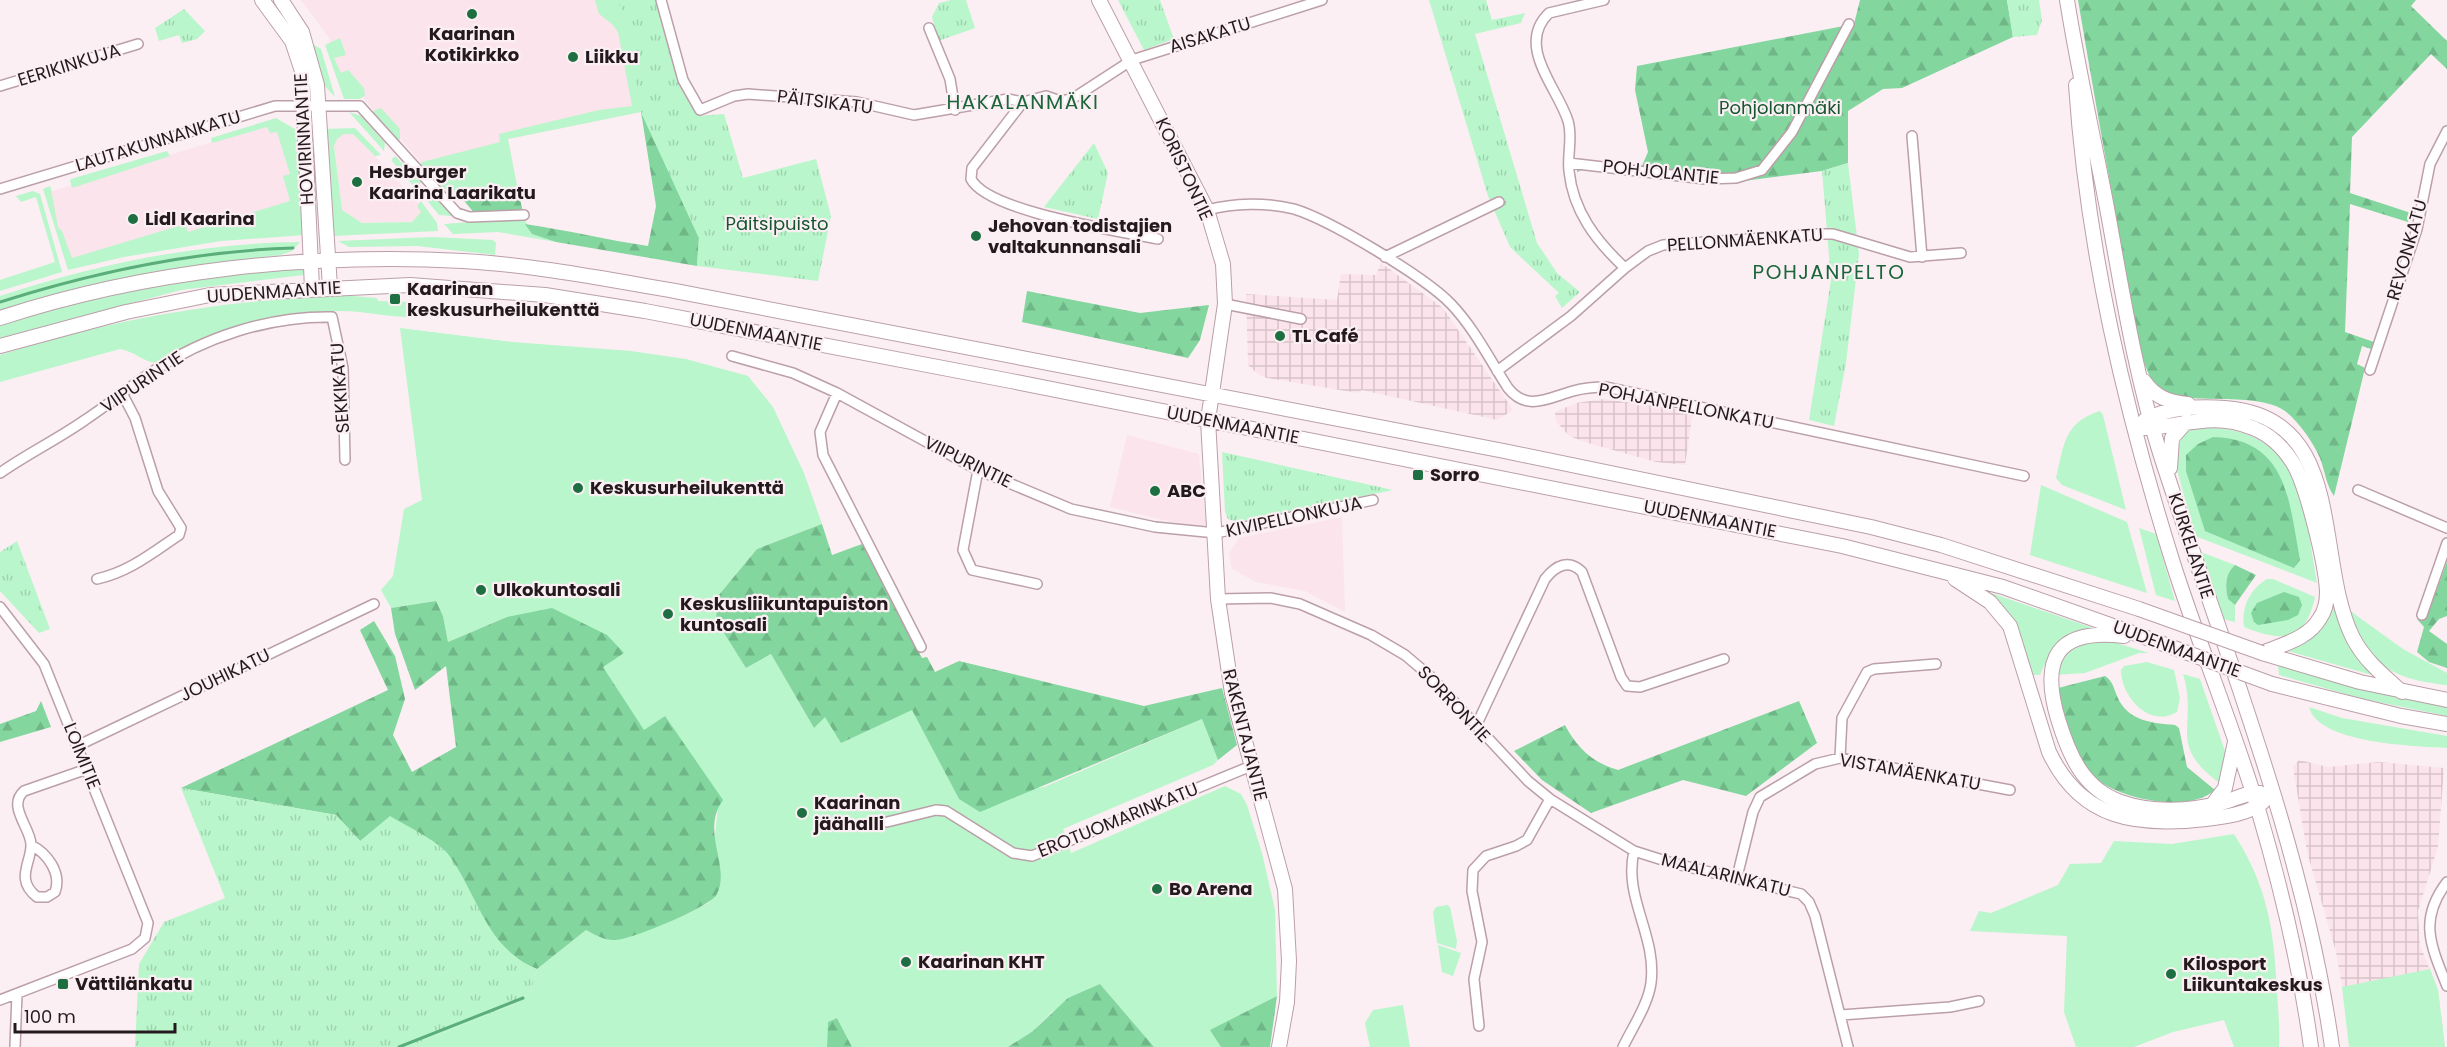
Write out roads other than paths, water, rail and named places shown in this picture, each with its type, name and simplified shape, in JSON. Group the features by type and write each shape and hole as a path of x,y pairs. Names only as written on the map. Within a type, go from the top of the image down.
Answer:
{"main road":[{"name":"HOVIRINNANTIE","path":"262,0 292,41 302,71 312,288"},
{"name":"HOVIRINNANTIE","path":"281,0 298,24 306,42 316,79 330,287"},
{"name":"KORISTONTIE","path":"1099,0 1132,60 1207,210 1223,264 1225,304 1208,420"},
{"name":"KURKELANTIE","path":"2067,0 2152,422 2274,794 2312,934 2332,1047"},
{"name":"KURKELANTIE","path":"2073,38 2078,117 2093,244 2133,428 2174,565 2257,807 2286,912 2311,1047"},
{"name":"UUDENMAANTIE","path":"0,318 31,308 159,279 266,265 328,261 464,261 550,270 698,295 1504,451 1871,527 1941,544 2139,609 2262,653 2402,692 2447,700"},
{"name":"UUDENMAANTIE","path":"0,346 166,303 210,295 312,288 446,286 545,295 645,310 1728,522 1939,570 2003,587 2272,684 2401,716 2447,724"},
{"path":"2141,376 2154,394 2161,398 2208,407 2238,409 2265,416 2284,427 2298,442 2316,479 2350,631 2371,664 2402,692"},
{"path":"2133,428 2208,407"},
{"name":"RAKENTAJANTIE","path":"1208,420 1218,599 1228,673 1284,888 1288,919 1287,1002 1279,1047"},
{"path":"2171,483 2170,443 2175,433 2187,421"},
{"path":"2152,422 2227,421 2253,428 2270,436 2284,449 2294,464 2307,498 2326,582 2325,605 2322,616 2307,634 2262,653"},
{"path":"1939,570 1990,602 2010,626 2049,752 2062,776 2080,797 2109,814 2168,822 2216,818 2257,807 2274,794"},
{"path":"2147,638 2086,634 2075,638 2060,651 2051,669 2050,691 2067,748 2090,782 2099,791 2121,802 2170,809 2213,804 2252,793 2274,794"},
{"path":"2213,804 2225,788 2235,740"}],"street":[{"name":"PÄITSIKATU","path":"661,0 681,74 700,110 734,96 760,94 857,102 914,115 955,110 1008,99 1023,102"},
{"name":"AISAKATU","path":"1023,102 1046,96 1060,101 1072,99 1132,60 1322,0"},
{"path":"1604,0 1549,13 1538,29 1536,39 1540,65 1569,124 1572,190 1590,230 1625,268"},
{"name":"POHJOLANTIE","path":"1569,163 1704,179 1736,178 1761,170 1792,132 1849,24"},
{"path":"929,28 950,80 955,110"},
{"name":"EERIKINKUJA","path":"0,86 138,44"},
{"path":"1023,102 975,162 971,173 974,184 1000,200 1037,213 1158,238"},
{"name":"LAUTAKUNNANKATU","path":"1,186 275,106 303,104 360,106 457,213 469,217 524,215"},
{"name":"REVONKATU","path":"2370,370 2415,236 2430,164 2447,131"},
{"path":"1912,136 1922,256"},
{"path":"1385,256 1499,202"},
{"name":"POHJANPELLONKATU","path":"1207,210 1236,205 1293,209 1328,224 1385,256 1450,303 1513,394 1527,402 1547,401 1582,388 1606,387 2024,476"},
{"name":"PELLONMÄENKATU","path":"1497,371 1571,316 1648,250 1663,245 1833,234 1897,255 1961,253"},
{"path":"1225,304 1301,319"},
{"name":"VIIPURINTIE","path":"0,473 46,447 122,393 184,353 231,333 252,327 309,316 332,316"},
{"name":"SEKKIKATU","path":"332,316 343,368 345,460"},
{"name":"VIIPURINTIE","path":"732,356 793,373 837,393 978,470 1071,509 1155,527 1216,533"},
{"path":"97,579 130,568 179,535 181,528 158,491 135,418 122,393"},
{"path":"837,393 820,432 823,455 921,647"},
{"path":"978,470 963,550 972,570 1037,584"},
{"path":"2358,490 2447,528"},
{"name":"KIVIPELLONKUJA","path":"1216,533 1373,500"},
{"path":"2422,615 2447,543"},
{"path":"1476,726 1545,579 1559,566 1569,564 1582,572 1621,677 1627,686 1640,687 1724,659"},
{"name":"SORRONTIE","path":"1218,599 1270,598 1300,604 1371,635 1422,669 1504,757 1550,799 1634,851"},
{"name":"JOUHIKATU","path":"77,746 374,604"},
{"name":"LOIMITIE","path":"0,607 44,664 146,914 148,931 140,945 17,994"},
{"path":"1840,758 1842,718 1867,672 1874,669 1936,664"},
{"name":"VISTAMÄENKATU","path":"1737,878 1753,812 1760,797 1815,764 1840,758 2010,790"},
{"name":"EROTUOMARINKATU","path":"887,822 936,810 946,811 1013,854 1032,856 1251,765"},
{"path":"31,845 45,854 56,878 55,892 47,897 37,897 28,885 26,866 31,845 18,806 21,794 87,769"},
{"path":"1479,1026 1474,979 1482,945 1473,891 1473,870 1486,856 1527,840 1550,799"},
{"path":"1623,1047 1648,994 1652,980 1646,933 1631,882 1634,851"},
{"name":"MAALARINKATU","path":"1634,851 1672,863 1797,892 1807,899 1815,916 1848,1047"},
{"path":"2447,882 2435,898 2428,929 2447,986"},
{"path":"0,1000 17,994 15,1047"},
{"path":"1841,1015 1950,1007 1979,1001"}],"waterway":[{"path":"0,302 72,281 181,258 293,248"},
{"path":"399,1047 523,998"}],"place":[{"name":"Kaarinan Kotikirkko","path":"472,14"},
{"name":"Liikku","path":"573,57"},
{"name":"Hesburger Kaarina Laarikatu","path":"357,182"},
{"name":"Lidl Kaarina","path":"133,219"},
{"name":"Jehovan todistajien valtakunnansali","path":"976,236"},
{"name":"Kaarinan keskusurheilukenttä","path":"395,299"},
{"name":"TL Café","path":"1280,336"},
{"name":"Sorro","path":"1418,475"},
{"name":"Keskusurheilukenttä","path":"578,488"},
{"name":"ABC","path":"1155,491"},
{"name":"Ulkokuntosali","path":"481,590"},
{"name":"Keskusliikuntapuiston kuntosali","path":"668,614"},
{"name":"Kaarinan jäähalli","path":"802,813"},
{"name":"Bo Arena","path":"1157,889"},
{"name":"Kaarinan KHT","path":"906,962"},
{"name":"Kilosport Liikuntakeskus","path":"2171,974"},
{"name":"Vättilänkatu","path":"63,984"}],"district":[{"name":"HAKALANMÄKI","path":"1023,102"},
{"name":"POHJANPELTO","path":"1829,272"}],"park label":[{"name":"Pohjolanmäki","path":"1780,108"},
{"name":"Päitsipuisto","path":"777,224"}]}
